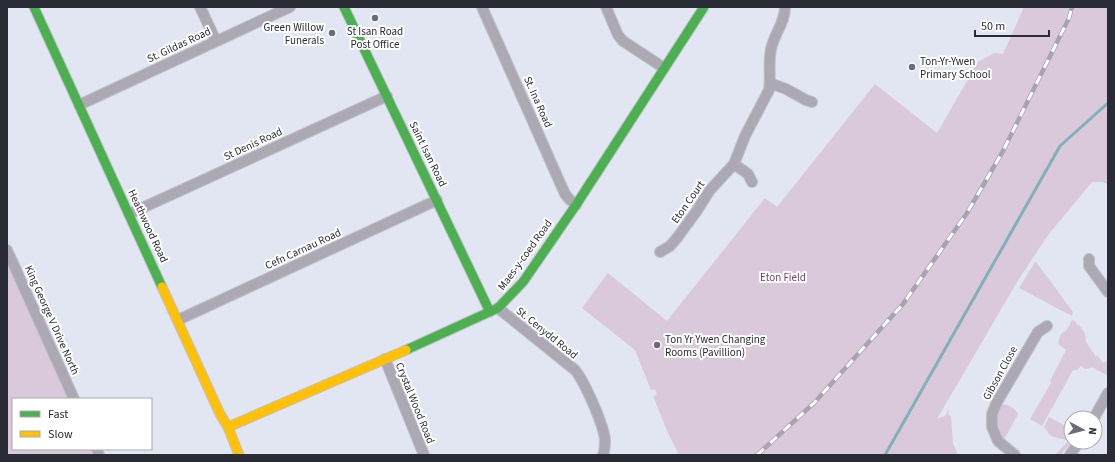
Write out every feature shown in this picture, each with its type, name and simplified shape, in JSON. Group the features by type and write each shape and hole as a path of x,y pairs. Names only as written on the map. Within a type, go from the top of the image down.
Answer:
{"street":[{"name":"Heathwood Road","path":"34,7 220,414 228,428 239,455"},
{"path":"200,7 216,41"},
{"name":"St. Gildas Road","path":"79,105 290,7"},
{"name":"Saint Isan Road","path":"344,7 437,200 494,310"},
{"name":"St. Ina Road","path":"482,7 565,194 576,205"},
{"path":"606,7 618,35 623,41 664,68"},
{"name":"Maes-y-coed Road","path":"228,428 494,310 508,300 523,282 576,205 704,7"},
{"name":"Eton Court","path":"660,252 670,246 677,238 710,190 734,164 745,136 766,97 770,83 769,69 771,48 785,14 785,7"},
{"path":"770,83 812,102"},
{"name":"St Denis Road","path":"129,214 386,96"},
{"path":"734,164 748,174 752,182"},
{"name":"Cefn Carnau Road","path":"178,320 437,200"},
{"name":"King George V Drive North","path":"7,250 74,398"},
{"path":"1089,259 1089,266 1108,292"},
{"name":"St. Cenydd Road","path":"494,310 575,370 581,378 603,431 605,448 603,455"},
{"name":"Gibson Close","path":"1015,455 998,441 992,427 992,414 1038,332 1047,326"},
{"name":"Crystal Wood Road","path":"385,359 424,455"},
{"path":"1104,409 1108,393"}],"green space":[{"name":"Eton Field","path":"1024,7 1108,7 1108,184 1102,182 1092,182 1048,235 1017,282 937,419 945,416 949,409 948,415 951,416 953,443 958,455 679,455 653,396 657,395 655,389 651,390 635,350 582,308 608,273 667,321 765,198 777,207 875,84 937,133 978,62 994,53 1003,54"},
{"path":"7,257 71,398 12,398 12,450 94,450 97,455 7,455"},
{"path":"1035,262 1073,312 1072,316 1019,288"},
{"path":"1072,320 1079,325 1085,334 1086,342 1096,357 1097,355 1103,363 1108,360 1108,376 1092,367 1085,369 1081,366 1077,370 1073,370 1042,426 1030,419 1051,383 1050,381 1066,350 1058,344 1058,342 1061,334 1066,331"},
{"path":"1001,404 1011,407 1018,414 1004,440 999,431 997,422"},
{"path":"1049,417 1063,425 1063,439 1049,434 1044,427"},
{"path":"1063,446 1063,450 1065,450 1061,455 1055,455"}],"waterway":[{"path":"885,455 1060,146 1108,103"}],"railway":[{"path":"757,455 814,403 903,304 967,213 1003,151 1069,18 1072,7"}],"traffic: fast":[{"path":"34,7 162,287"},
{"path":"344,7 490,312"},
{"path":"406,350 498,308 523,282 576,205 704,7"}],"traffic: slow":[{"path":"162,287 220,414 228,427 239,455"},
{"path":"228,427 406,350"}],"place":[{"name":"St Isan Road Post Office","path":"375,18"},
{"name":"Green Willow Funerals","path":"332,33"},
{"name":"Ton-Yr-Ywen Primary School","path":"912,67"},
{"name":"Ton Yr Ywen Changing Rooms (Pavillion)","path":"657,345"}]}
